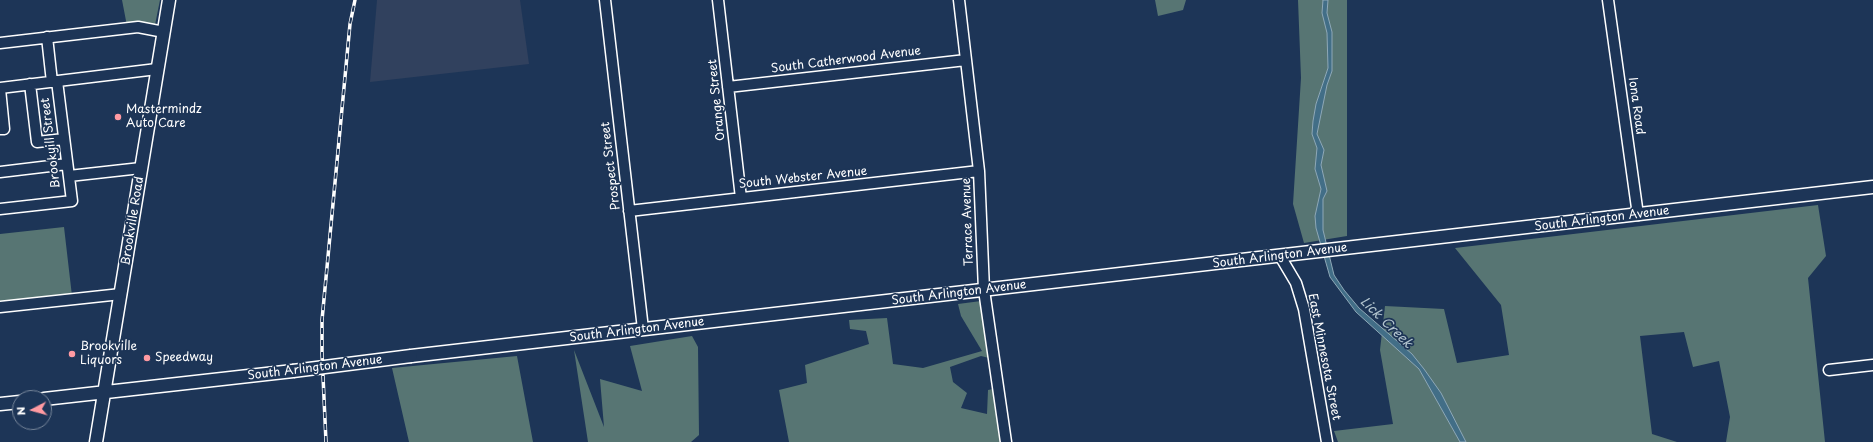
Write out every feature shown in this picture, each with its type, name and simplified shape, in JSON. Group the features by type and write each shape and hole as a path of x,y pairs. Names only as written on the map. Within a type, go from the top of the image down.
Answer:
{"main road":[{"name":"Brookville Road","path":"96,442 169,0"},
{"name":"South Arlington Avenue","path":"52,398 1873,187"},
{"path":"0,404 12,403"}],"street":[{"name":"Prospect Street","path":"605,0 643,329"},
{"name":"Orange Street","path":"718,0 741,198"},
{"name":"Terrace Avenue","path":"960,0 979,171 984,290 1006,442"},
{"name":"Iona Road","path":"1608,0 1638,215"},
{"path":"0,43 138,27 164,32"},
{"name":"Brookyill Street","path":"0,209 72,201 64,139 47,37"},
{"name":"South Catherwood Avenue","path":"728,87 966,60"},
{"path":"0,129 4,129 0,89 157,69"},
{"path":"30,84 37,142 64,139"},
{"path":"0,172 67,164"},
{"path":"68,176 141,168"},
{"name":"South Webster Avenue","path":"630,211 979,171"},
{"name":"East Minnesota Street","path":"1280,256 1296,283 1304,309 1327,442"},
{"path":"0,307 121,294"},
{"path":"1829,370 1873,365"}],"shaded area":[{"path":"377,0 520,0 529,64 370,82"},
{"name":"Lick Creek","path":"1323,0 1328,0 1327,13 1332,32 1332,71 1327,85 1317,134 1324,150 1321,165 1327,191 1323,199 1323,230 1334,275 1359,308 1412,354 1424,369 1441,393 1466,442 1460,442 1419,369 1356,312 1330,277 1316,228 1315,216 1321,189 1315,169 1317,148 1312,134 1316,104 1328,68 1327,33 1322,13"}],"green space":[{"path":"122,0 160,0 155,25 127,26"},
{"path":"1155,0 1186,0 1183,10 1158,16"},
{"path":"1298,0 1347,0 1347,236 1304,243 1293,204 1301,78"},
{"path":"1818,205 1826,256 1808,278 1825,442 1726,442 1730,417 1719,361 1693,367 1684,332 1640,336 1652,434 1677,442 1338,442 1334,431 1393,424 1380,350 1385,306 1444,309 1457,363 1509,355 1501,305 1455,248"},
{"path":"64,227 72,296 0,304 0,234"},
{"path":"981,301 989,358 981,356 950,367 953,382 967,393 961,408 987,414 988,390 993,389 1000,442 789,442 779,390 807,383 805,365 869,344 866,331 850,329 849,320 887,318 893,364 923,368 982,351 961,316 958,304"},
{"path":"692,336 698,347 699,435 691,442 588,442 574,350 604,427 600,379 642,391 630,346"},
{"path":"517,356 533,442 409,442 392,368"}],"railway":[{"path":"326,442 322,320 350,24 355,0"}],"place":[{"name":"Mastermindz Auto Care","path":"118,117"},
{"name":"Brookville Liquors","path":"72,354"},
{"name":"Speedway","path":"147,358"}]}
